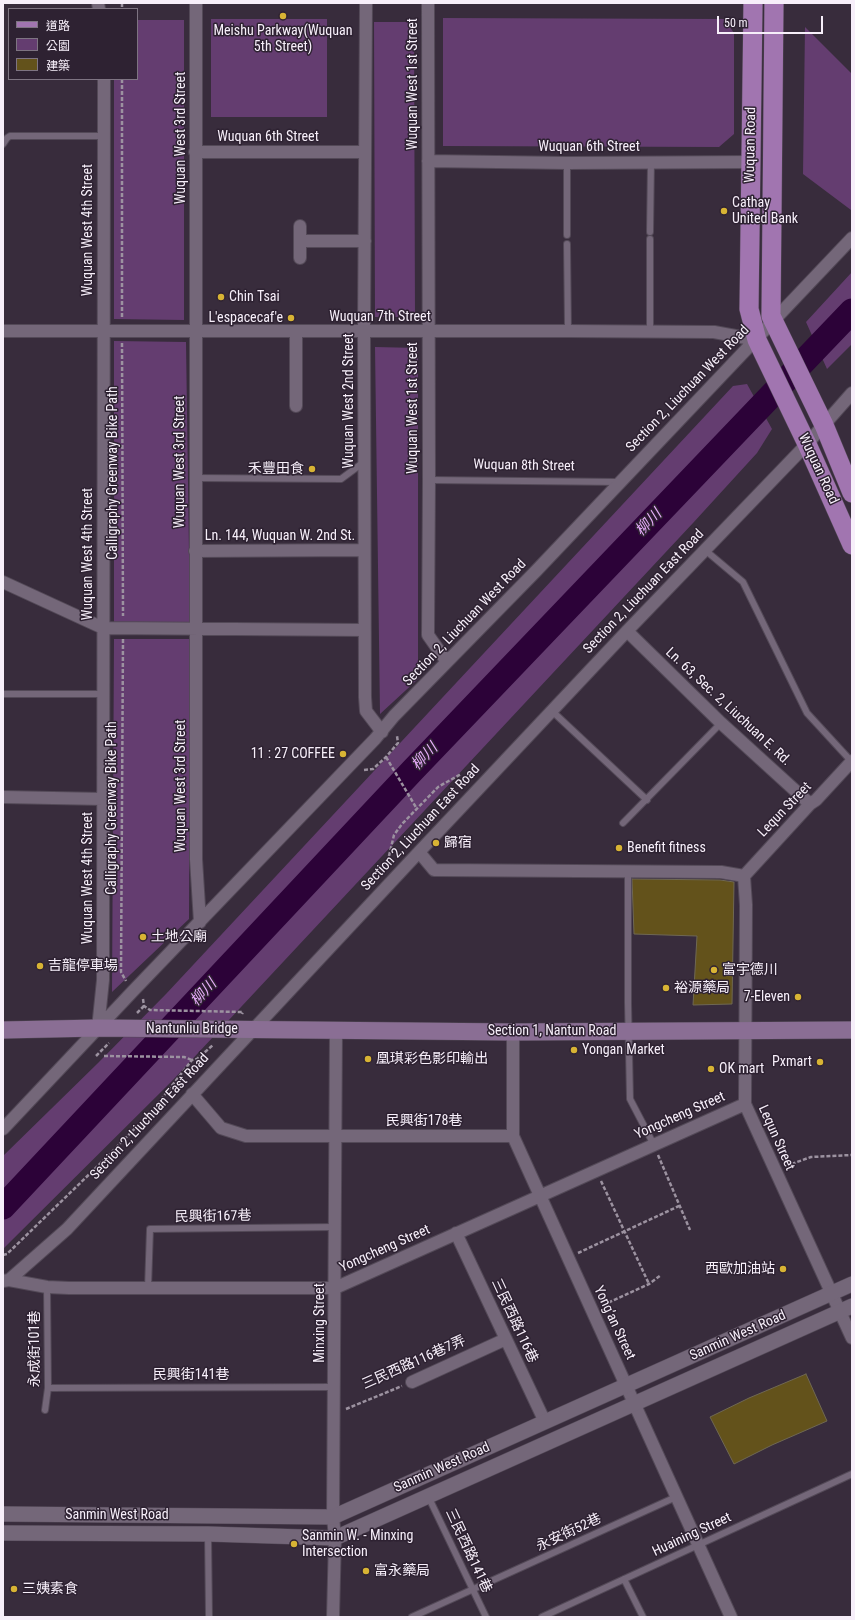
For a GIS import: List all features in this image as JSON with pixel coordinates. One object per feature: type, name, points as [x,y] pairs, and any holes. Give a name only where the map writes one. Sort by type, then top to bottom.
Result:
[{"type":"main road","name":"Wuquan Road","points":[[753,3],[750,162],[750,315],[761,348],[807,444],[852,545]]},
{"type":"main road","name":"Wuquan Road","points":[[774,3],[771,305],[773,322],[824,425],[852,493]]},
{"type":"main road","name":"Nantunliu Bridge","points":[[98,1028],[253,1029]]},
{"type":"main road","points":[[3,1030],[98,1028]]},
{"type":"main road","name":"Section 1, Nantun Road","points":[[253,1029],[513,1032],[852,1030]]},
{"type":"street","name":"Wuquan West 3rd Street","points":[[196,3],[196,859],[200,922]]},
{"type":"street","name":"Wuquan West 2nd Street","points":[[366,3],[364,630],[366,711],[382,732]]},
{"type":"street","name":"Wuquan West 1st Street","points":[[428,3],[428,635],[447,662]]},
{"type":"street","name":"Wuquan West 4th Street","points":[[98,1028],[103,980],[104,80]]},
{"type":"street","name":"Wuquan 6th Street","points":[[195,152],[365,152]]},
{"type":"street","name":"Wuquan 6th Street","points":[[428,161],[567,163],[651,161],[750,162]]},
{"type":"street","points":[[300,226],[300,258]]},
{"type":"street","name":"Section 2, Liuchuan West Road","points":[[3,1130],[98,1028],[382,732],[394,716],[536,571],[619,482],[761,348],[773,322],[852,238]]},
{"type":"street","points":[[300,241],[365,241]]},
{"type":"street","name":"Wuquan 7th Street","points":[[3,331],[714,332],[761,348]]},
{"type":"street","points":[[296,331],[296,406]]},
{"type":"street","name":"Section 2, Liuchuan East Road","points":[[6,1280],[68,1228],[627,631],[807,444],[852,393]]},
{"type":"street","name":"Ln. 144, Wuquan W. 2nd St.","points":[[195,551],[364,550]]},
{"type":"street","points":[[3,582],[104,628],[364,630]]},
{"type":"street","name":"Ln. 63, Sec. 2, Liuchuan E. Rd.","points":[[627,631],[721,722],[810,804]]},
{"type":"street","name":"Lequn Street","points":[[852,762],[816,800],[810,804],[744,876],[746,905],[745,1104],[831,1294],[846,1309],[852,1338]]},
{"type":"street","points":[[3,797],[103,799]]},
{"type":"street","points":[[419,852],[434,870],[721,872],[744,876]]},
{"type":"street","name":"Minxing Street","points":[[333,1617],[335,1538],[334,1387],[336,1030]]},
{"type":"street","name":"Yong’an Street","points":[[513,1032],[513,1136],[731,1617]]},
{"type":"street","name":"民興街178巷","points":[[192,1094],[222,1128],[246,1136],[513,1136]]},
{"type":"street","name":"Yongcheng Street","points":[[6,1280],[48,1287],[335,1288],[595,1170],[745,1104]]},
{"type":"street","name":"三民西路116巷","points":[[456,1233],[545,1422]]},
{"type":"street","name":"Sanmin West Road","points":[[3,1514],[334,1517],[852,1284]]},
{"type":"street","name":"Sanmin West Road","points":[[3,1533],[208,1534],[335,1538],[846,1309]]},
{"type":"street","name":"三民西路116巷7弄","points":[[412,1382],[506,1339]]},
{"type":"lane","points":[[3,144],[6,138],[10,136],[104,136]]},
{"type":"lane","points":[[650,232],[651,161]]},
{"type":"lane","points":[[567,163],[567,235]]},
{"type":"lane","points":[[650,239],[650,332]]},
{"type":"lane","points":[[567,244],[568,331]]},
{"type":"lane","points":[[195,478],[341,479],[364,462]]},
{"type":"lane","name":"Wuquan 8th Street","points":[[429,480],[619,482]]},
{"type":"lane","points":[[705,550],[743,582],[807,713],[852,762]]},
{"type":"lane","points":[[3,694],[103,694]]},
{"type":"lane","points":[[552,712],[647,800]]},
{"type":"lane","points":[[623,823],[647,800],[721,722]]},
{"type":"lane","points":[[628,871],[630,1099],[654,1145]]},
{"type":"lane","name":"民興街167巷","points":[[148,1288],[150,1230],[335,1227]]},
{"type":"lane","name":"永成街101巷","points":[[45,1410],[48,1388],[48,1287]]},
{"type":"lane","name":"民興街141巷","points":[[48,1388],[334,1387]]},
{"type":"lane","name":"Huaining Street","points":[[542,1617],[852,1474]]},
{"type":"lane","name":"三民西路141巷","points":[[428,1496],[486,1617]]},
{"type":"lane","name":"永安街52巷","points":[[412,1617],[676,1497]]},
{"type":"lane","points":[[208,1534],[208,1617]]},
{"type":"lane","points":[[624,1579],[643,1617]]},
{"type":"path","points":[[122,80],[122,311]]},
{"type":"path","name":"Calligraphy Greenway Bike Path","points":[[122,344],[123,601]]},
{"type":"path","name":"Calligraphy Greenway Bike Path","points":[[121,972],[122,644]]},
{"type":"path","points":[[364,770],[373,770],[386,757],[398,743],[398,736]]},
{"type":"path","points":[[386,757],[417,809]]},
{"type":"path","points":[[389,856],[394,835],[402,824],[438,787],[461,774]]},
{"type":"path","points":[[144,999],[144,1006],[150,1010],[244,1012]]},
{"type":"path","points":[[3,1255],[7,1254],[152,1111],[192,1060],[184,1057],[104,1056]]},
{"type":"path","points":[[654,1145],[690,1230]]},
{"type":"path","points":[[775,1170],[811,1157],[852,1155]]},
{"type":"path","points":[[595,1170],[649,1284]]},
{"type":"path","points":[[568,1258],[679,1206]]},
{"type":"path","points":[[591,1310],[649,1284],[661,1276]]},
{"type":"path","name":"三民西路116巷7弄","points":[[334,1414],[412,1382]]},
{"type":"green space","points":[[443,18],[724,19],[734,33],[734,134],[719,147],[443,146]]},
{"type":"green space","points":[[211,19],[327,19],[327,117],[211,117]]},
{"type":"green space","points":[[138,20],[184,20],[184,320],[114,319],[114,80],[138,80]]},
{"type":"green space","points":[[374,22],[414,22],[415,317],[375,317]]},
{"type":"green space","points":[[805,27],[852,74],[851,210],[803,174]]},
{"type":"green space","points":[[852,272],[852,344],[827,369],[806,322]]},
{"type":"green space","points":[[114,341],[186,342],[190,623],[114,623]]},
{"type":"green space","points":[[375,347],[418,348],[418,679],[380,714]]},
{"type":"green space","points":[[747,384],[772,429],[757,453],[171,1082],[3,1249],[3,1156],[166,994],[733,386]]},
{"type":"green space","points":[[114,639],[190,639],[189,919],[112,992]]},
{"type":"building","name":"富宇德川","points":[[632,879],[720,880],[734,882],[732,1004],[693,1005],[697,936],[634,934]]},
{"type":"building","points":[[806,1374],[827,1421],[772,1445],[734,1464],[710,1417],[749,1398]]},
{"type":"waterway","name":"柳川","points":[[3,1207],[412,771],[852,311]]},
{"type":"place","name":"Meishu Parkway(Wuquan 5th Street)","points":[[283,16]]},
{"type":"place","name":"Cathay United Bank","points":[[724,211]]},
{"type":"place","name":"Chin Tsai","points":[[221,297]]},
{"type":"place","name":"L'espacecaf'e","points":[[291,318]]},
{"type":"place","name":"禾豐田食","points":[[312,469]]},
{"type":"place","name":"11 : 27 COFFEE","points":[[343,754]]},
{"type":"place","name":"歸宿","points":[[436,843]]},
{"type":"place","name":"Benefit fitness","points":[[619,848]]},
{"type":"place","name":"土地公廟","points":[[143,937]]},
{"type":"place","name":"吉龍停車場","points":[[40,966]]},
{"type":"place","name":"富宇德川","points":[[714,970]]},
{"type":"place","name":"裕源藥局","points":[[666,988]]},
{"type":"place","name":"7-Eleven","points":[[798,997]]},
{"type":"place","name":"Yongan Market","points":[[574,1050]]},
{"type":"place","name":"凰琪彩色影印輸出","points":[[368,1059]]},
{"type":"place","name":"Pxmart","points":[[820,1062]]},
{"type":"place","name":"OK mart","points":[[711,1069]]},
{"type":"place","name":"西歐加油站","points":[[783,1269]]},
{"type":"place","name":"Sanmin W. - Minxing Intersection","points":[[294,1544]]},
{"type":"place","name":"富永藥局","points":[[366,1571]]},
{"type":"place","name":"三姨素食","points":[[14,1589]]}]
